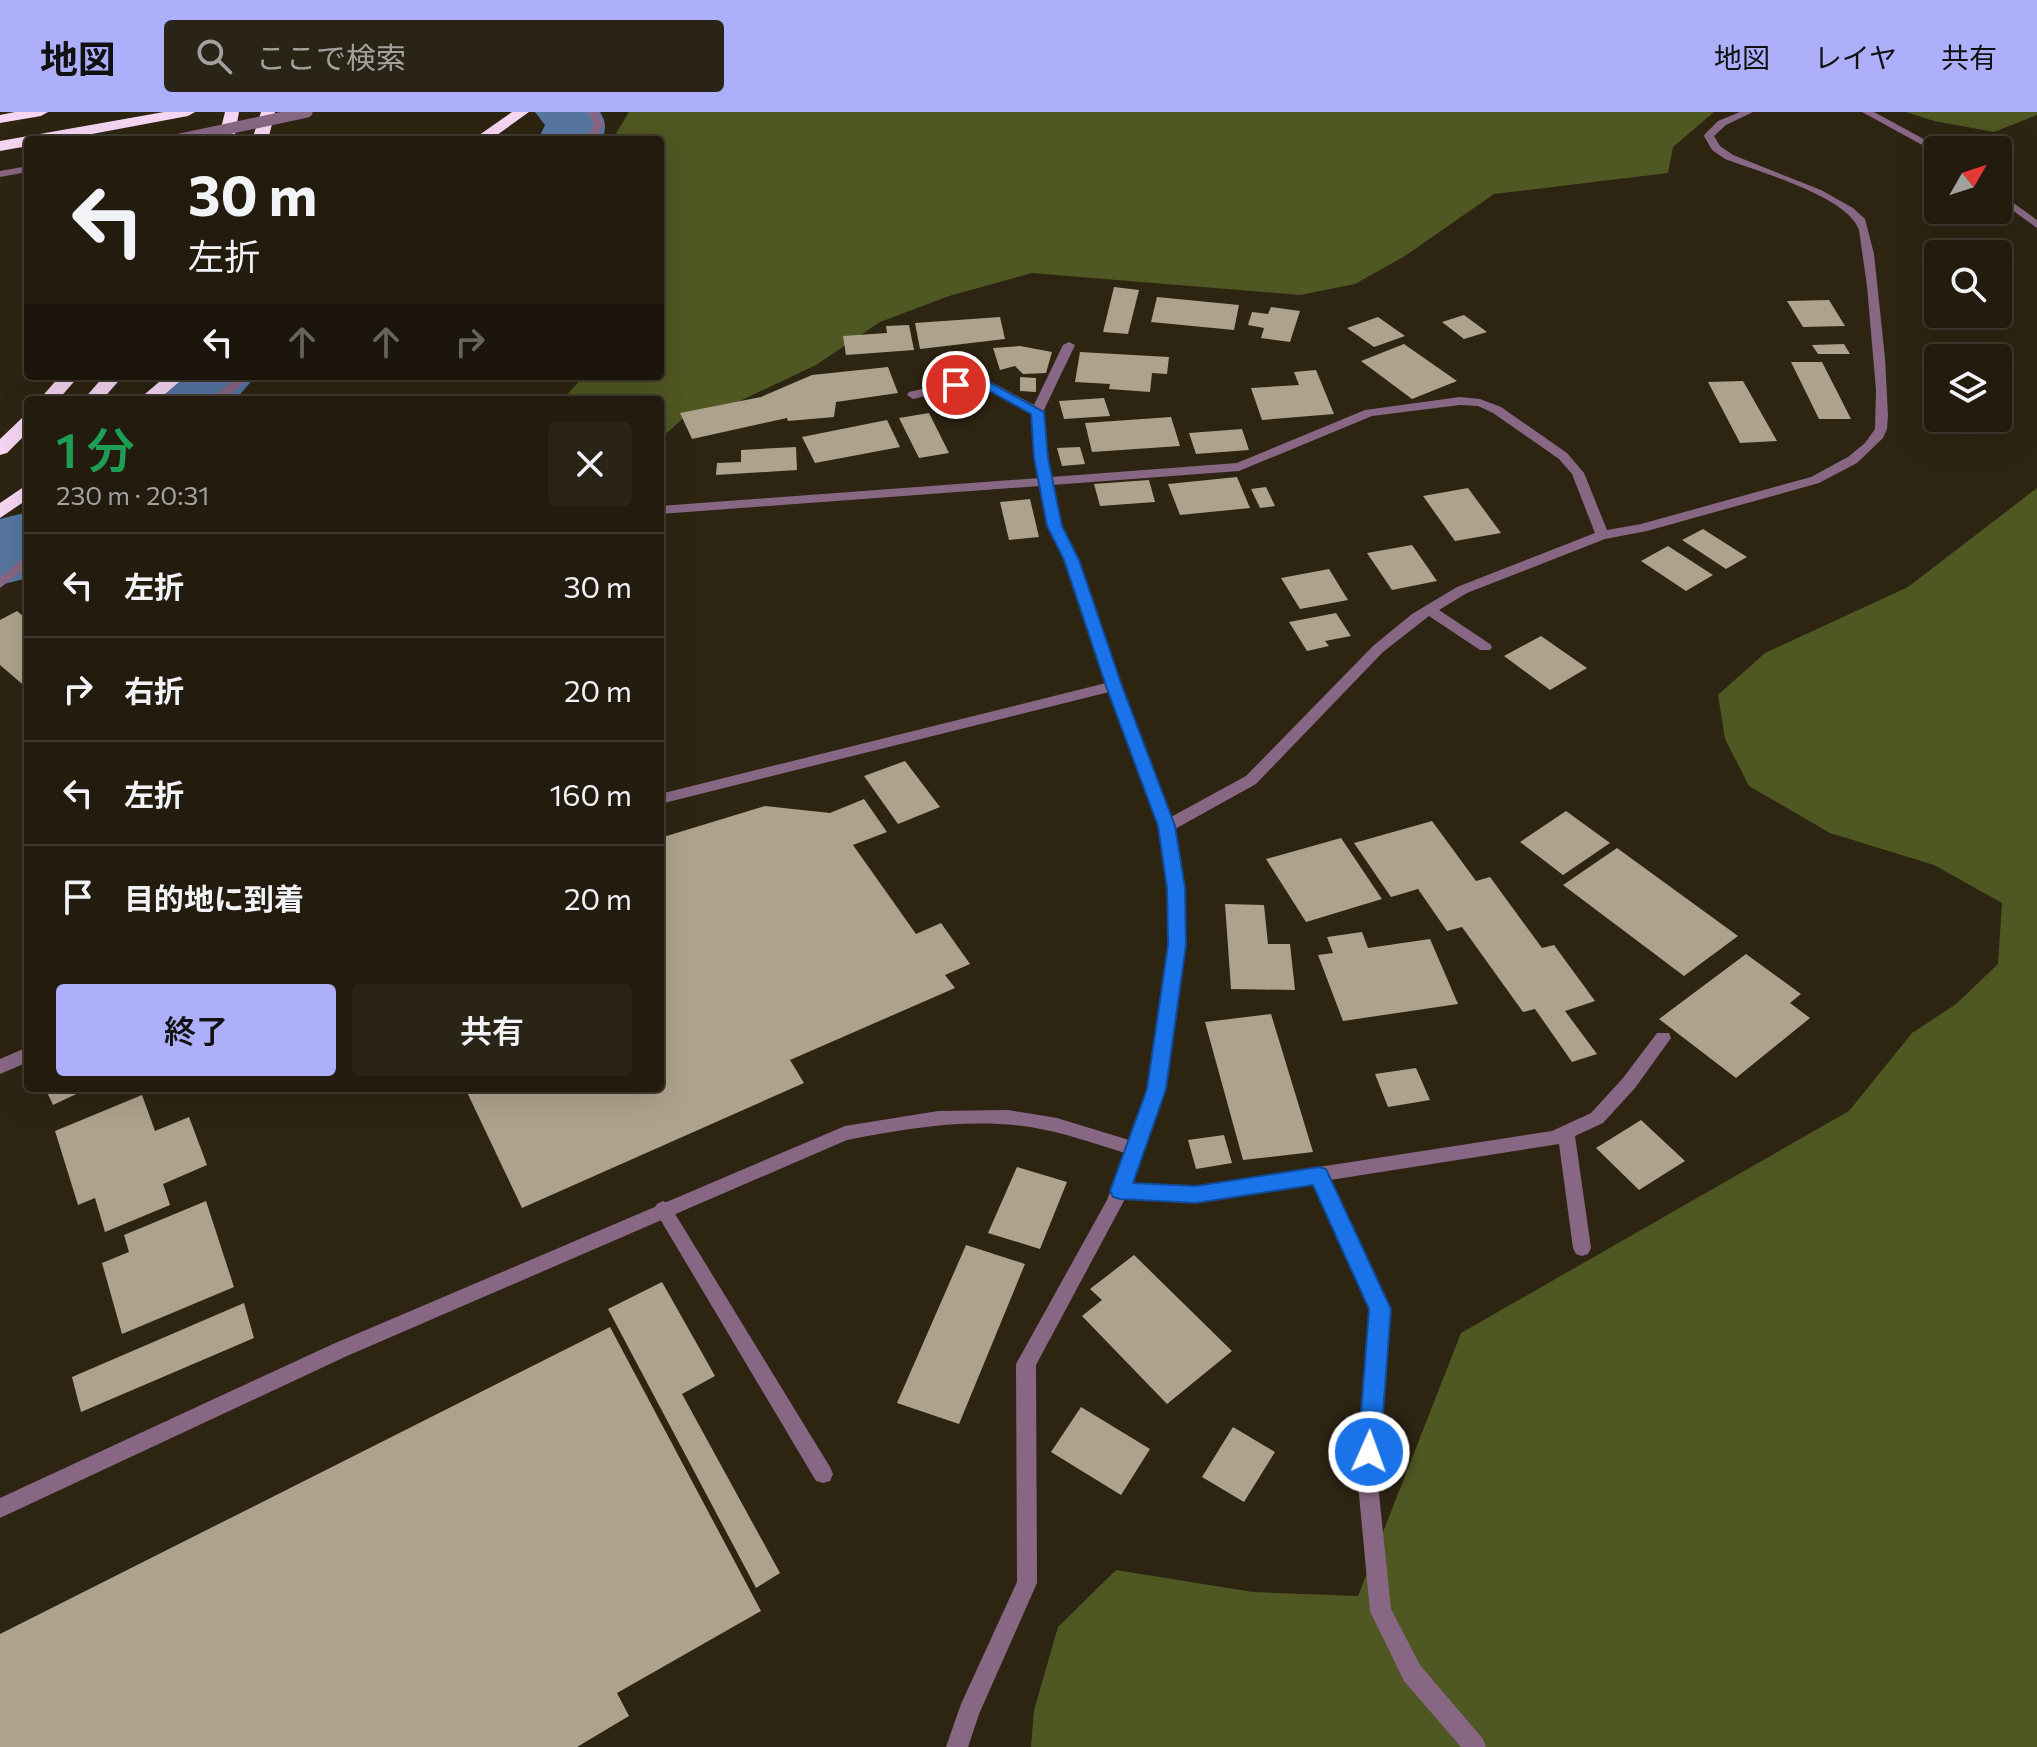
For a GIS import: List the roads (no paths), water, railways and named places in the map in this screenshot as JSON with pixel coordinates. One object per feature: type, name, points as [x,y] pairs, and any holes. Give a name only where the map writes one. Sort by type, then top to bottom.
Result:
[{"type":"highway","points":[[0,119],[41,112]]},
{"type":"highway","points":[[57,136],[188,112]]},
{"type":"highway","points":[[227,136],[232,112]]},
{"type":"highway","points":[[261,136],[268,112]]},
{"type":"highway","points":[[486,136],[522,112]]},
{"type":"highway","points":[[0,146],[24,142]]},
{"type":"highway","points":[[52,396],[66,380]]},
{"type":"highway","points":[[96,396],[110,380]]},
{"type":"highway","points":[[152,396],[172,380]]},
{"type":"highway","points":[[0,449],[24,426]]},
{"type":"highway","points":[[0,512],[24,493]]},
{"type":"street","points":[[195,136],[307,112]]},
{"type":"street","points":[[592,136],[599,125],[593,112]]},
{"type":"street","points":[[1167,826],[1251,780],[1378,649],[1429,610],[1462,590],[1602,535],[1642,528],[1815,480],[1840,468],[1865,449],[1880,431],[1884,408],[1882,364],[1865,226],[1844,206],[1729,157],[1716,148],[1709,136],[1722,123],[1748,112]]},
{"type":"street","points":[[1867,112],[1924,142]]},
{"type":"street","points":[[0,174],[24,170]]},
{"type":"street","points":[[2012,206],[2037,225]]},
{"type":"street","points":[[957,1747],[969,1712],[1027,1583],[1026,1364],[1120,1191],[1133,1148],[1157,1089],[1177,945],[1176,888],[1167,826],[1114,686],[1072,560],[1054,526],[1046,482],[1037,412],[1069,345]]},
{"type":"street","points":[[943,360],[1037,412]]},
{"type":"street","points":[[220,396],[241,380]]},
{"type":"street","points":[[913,395],[978,380]]},
{"type":"street","points":[[664,510],[1239,467],[1369,413],[1460,401],[1480,403],[1497,410],[1563,456],[1578,473],[1602,535]]},
{"type":"street","points":[[0,584],[24,563]]},
{"type":"street","points":[[1429,610],[1485,647]]},
{"type":"street","points":[[664,798],[1114,686]]},
{"type":"street","points":[[1120,1191],[1196,1194],[1554,1138],[1597,1118],[1629,1083],[1663,1038]]},
{"type":"street","points":[[0,1067],[24,1056]]},
{"type":"street","points":[[0,1508],[340,1350],[845,1133],[911,1120],[993,1116],[1033,1120],[1133,1148]]},
{"type":"street","points":[[1566,1133],[1582,1248]]},
{"type":"street","points":[[1319,1175],[1380,1309],[1368,1484],[1381,1611],[1412,1673],[1475,1747]]},
{"type":"street","points":[[663,1209],[823,1474]]},
{"type":"waterway","points":[[565,112],[575,119],[574,136]]},
{"type":"waterway","points":[[196,396],[215,380]]},
{"type":"waterway","points":[[0,560],[24,539]]}]
